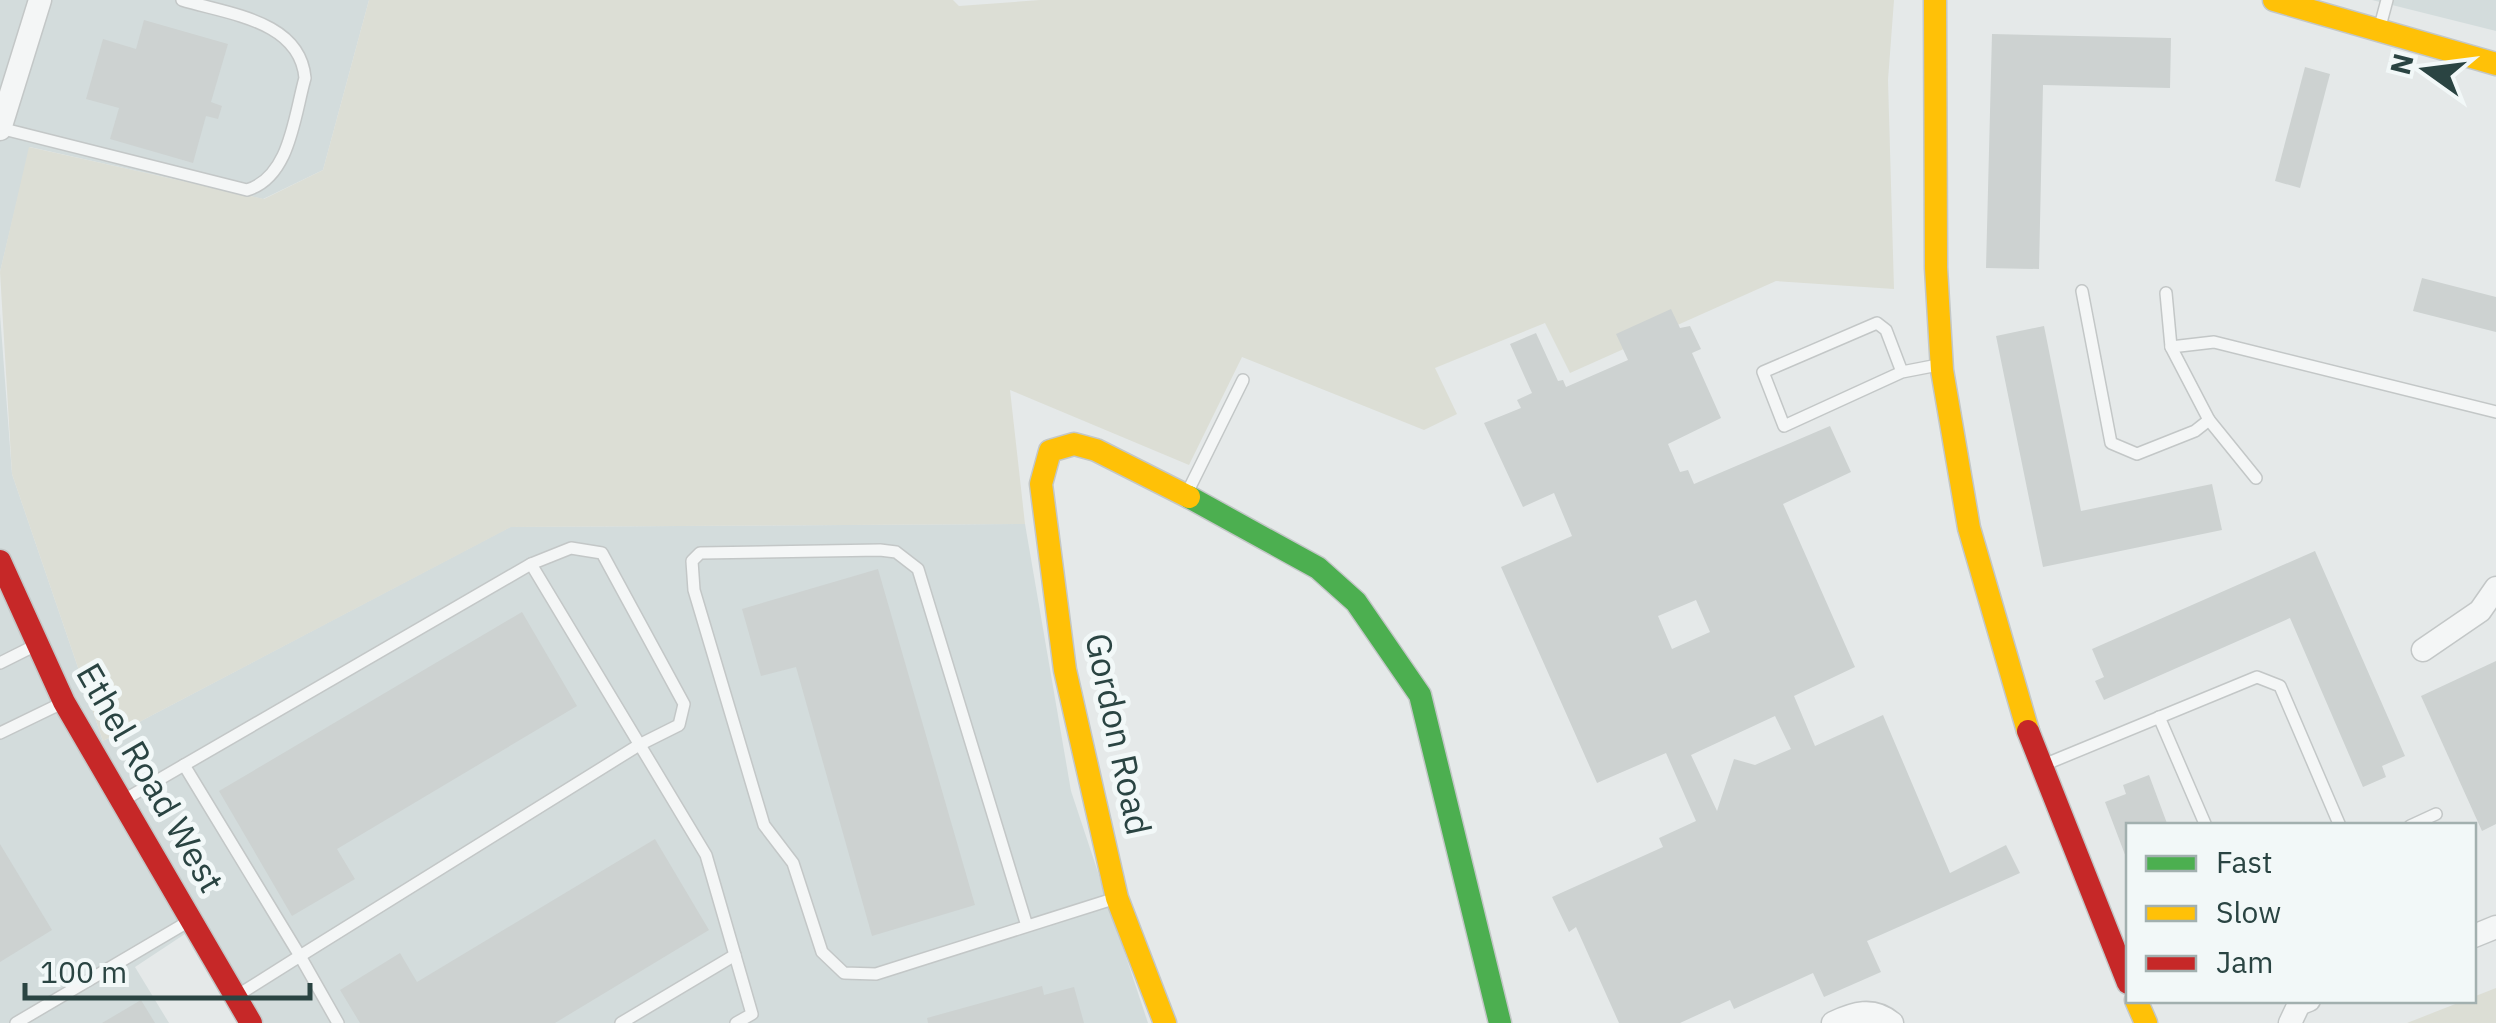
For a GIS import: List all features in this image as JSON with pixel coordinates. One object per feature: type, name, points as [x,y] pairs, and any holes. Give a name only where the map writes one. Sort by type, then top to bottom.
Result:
[{"type":"street","points":[[0,128],[40,0]]},
{"type":"street","points":[[1935,0],[1936,286],[1942,364],[1971,538],[2010,676],[2072,857],[2126,978]]},
{"type":"street","points":[[2274,0],[2496,64]]},
{"type":"street","name":"Gordon Road","points":[[1165,1023],[1117,898],[1065,670],[1040,484],[1050,451],[1074,444],[1096,450],[1186,495]]},
{"type":"street","points":[[1186,495],[1262,533],[1318,568],[1356,602],[1420,696],[1493,1020]]},
{"type":"street","name":"Ethel Road West","points":[[0,561],[64,702],[250,1023]]},
{"type":"street","points":[[2423,650],[2480,612],[2496,588]]},
{"type":"street","points":[[1833,1023],[1856,1012],[1882,1015],[1892,1023]]},
{"type":"lane","points":[[0,128],[248,190],[264,185],[280,165],[305,78],[304,63],[296,46],[277,30],[182,0]]},
{"type":"lane","points":[[2379,30],[2388,0]]},
{"type":"lane","points":[[2082,291],[2112,443],[2137,454],[2195,432],[2209,420]]},
{"type":"lane","points":[[2166,293],[2171,347],[2209,420],[2256,478]]},
{"type":"lane","points":[[1902,372],[1886,330],[1877,323],[1763,372],[1784,426],[1902,372],[1942,364]]},
{"type":"lane","points":[[2171,347],[2214,342],[2496,412]]},
{"type":"lane","points":[[1186,495],[1243,380]]},
{"type":"lane","points":[[122,801],[531,564],[571,548],[602,553],[684,704],[679,726],[639,744],[236,997]]},
{"type":"lane","points":[[1027,926],[918,568],[896,552],[880,550],[700,553],[692,560],[694,590],[764,825],[793,863],[812,928],[833,967],[861,976],[876,974],[1117,898]]},
{"type":"lane","points":[[531,564],[706,855],[752,1014],[736,1023]]},
{"type":"lane","points":[[0,663],[36,645]]},
{"type":"lane","points":[[2040,766],[2257,676],[2280,686],[2339,823]]},
{"type":"lane","points":[[0,733],[64,702]]},
{"type":"lane","points":[[2159,717],[2205,823]]},
{"type":"lane","points":[[184,765],[338,1023]]},
{"type":"lane","points":[[2416,823],[2436,814]]},
{"type":"lane","points":[[16,1023],[191,920]]},
{"type":"lane","points":[[621,1023],[735,955]]},
{"type":"shaded area","points":[[0,0],[369,0],[323,170],[263,199],[30,147],[0,272]]},
{"type":"shaded area","points":[[369,0],[953,0],[959,6],[1040,0],[1894,0],[1888,80],[1894,289],[1776,281],[1570,373],[1545,323],[1435,368],[1457,414],[1424,430],[1242,357],[1189,465],[1010,390],[1025,524],[511,527],[103,741],[12,474],[0,272],[29,147],[264,199],[323,170]]},
{"type":"shaded area","points":[[2372,0],[2496,0],[2496,31]]},
{"type":"shaded area","points":[[0,314],[12,474],[103,741],[510,527],[1025,524],[1071,791],[1148,1023],[251,1023],[194,928],[135,967],[169,1023],[0,1023]]},
{"type":"shaded area","points":[[2496,988],[2496,1023],[2407,1023],[2458,1003],[2476,1003],[2476,996]]},
{"type":"building","points":[[144,20],[228,44],[211,102],[222,106],[218,119],[206,116],[193,163],[110,139],[119,108],[86,99],[103,39],[136,49]]},
{"type":"building","points":[[1992,34],[2171,38],[2170,88],[2043,85],[2039,269],[1986,268]]},
{"type":"building","points":[[2305,67],[2330,74],[2300,188],[2275,181]]},
{"type":"building","points":[[2422,278],[2496,297],[2496,332],[2413,311]]},
{"type":"building","points":[[1671,309],[1680,328],[1690,326],[1701,349],[1692,353],[1721,418],[1668,444],[1680,472],[1688,470],[1694,484],[1830,426],[1851,472],[1783,504],[1855,667],[1794,696],[1815,746],[1883,715],[1950,873],[2006,845],[2020,873],[1867,941],[1881,972],[1824,997],[1813,973],[1734,1009],[1730,1000],[1680,1023],[1619,1023],[1576,927],[1569,932],[1552,897],[1663,847],[1659,838],[1696,821],[1666,753],[1597,783],[1501,567],[1572,536],[1554,493],[1523,507],[1484,423],[1521,408],[1517,400],[1532,393],[1510,344],[1536,333],[1558,381],[1563,380],[1566,387],[1628,360],[1616,334]],"holes":[[[1696,600],[1710,632],[1672,649],[1658,616]],[[1775,716],[1791,749],[1755,765],[1734,759],[1717,811],[1691,755]]]},
{"type":"building","points":[[2044,326],[2081,511],[2212,484],[2222,530],[2043,567],[1996,336]]},
{"type":"building","points":[[2315,551],[2405,756],[2382,766],[2386,777],[2363,787],[2290,618],[2104,700],[2095,681],[2104,677],[2092,649]]},
{"type":"building","points":[[878,569],[975,905],[872,936],[796,667],[761,676],[742,609]]},
{"type":"building","points":[[522,612],[577,706],[337,849],[355,879],[292,916],[219,791]]},
{"type":"building","points":[[2496,661],[2496,824],[2482,831],[2421,696]]},
{"type":"building","points":[[2149,775],[2167,823],[2126,823],[2126,857],[2105,802],[2126,794],[2123,785]]},
{"type":"building","points":[[655,839],[709,930],[555,1023],[360,1023],[340,990],[400,953],[417,982]]},
{"type":"building","points":[[0,844],[52,930],[0,962]]},
{"type":"building","points":[[1042,986],[1044,995],[1074,987],[1084,1023],[928,1023],[927,1018]]},
{"type":"building","points":[[141,1000],[155,1023],[102,1023]]},
{"type":"traffic: fast","points":[[1189,497],[1318,568],[1356,602],[1420,695],[1500,1023]]},
{"type":"traffic: slow","points":[[1935,0],[1936,268],[1942,370],[1969,528],[2028,731]]},
{"type":"traffic: slow","points":[[2274,0],[2496,64]]},
{"type":"traffic: slow","points":[[1165,1023],[1117,898],[1065,670],[1041,484],[1050,451],[1074,444],[1096,450],[1189,497]]},
{"type":"traffic: slow","points":[[2137,1003],[2146,1023]]},
{"type":"traffic: jam","points":[[0,561],[64,702],[251,1023]]},
{"type":"traffic: jam","points":[[2028,731],[2126,978]]}]
